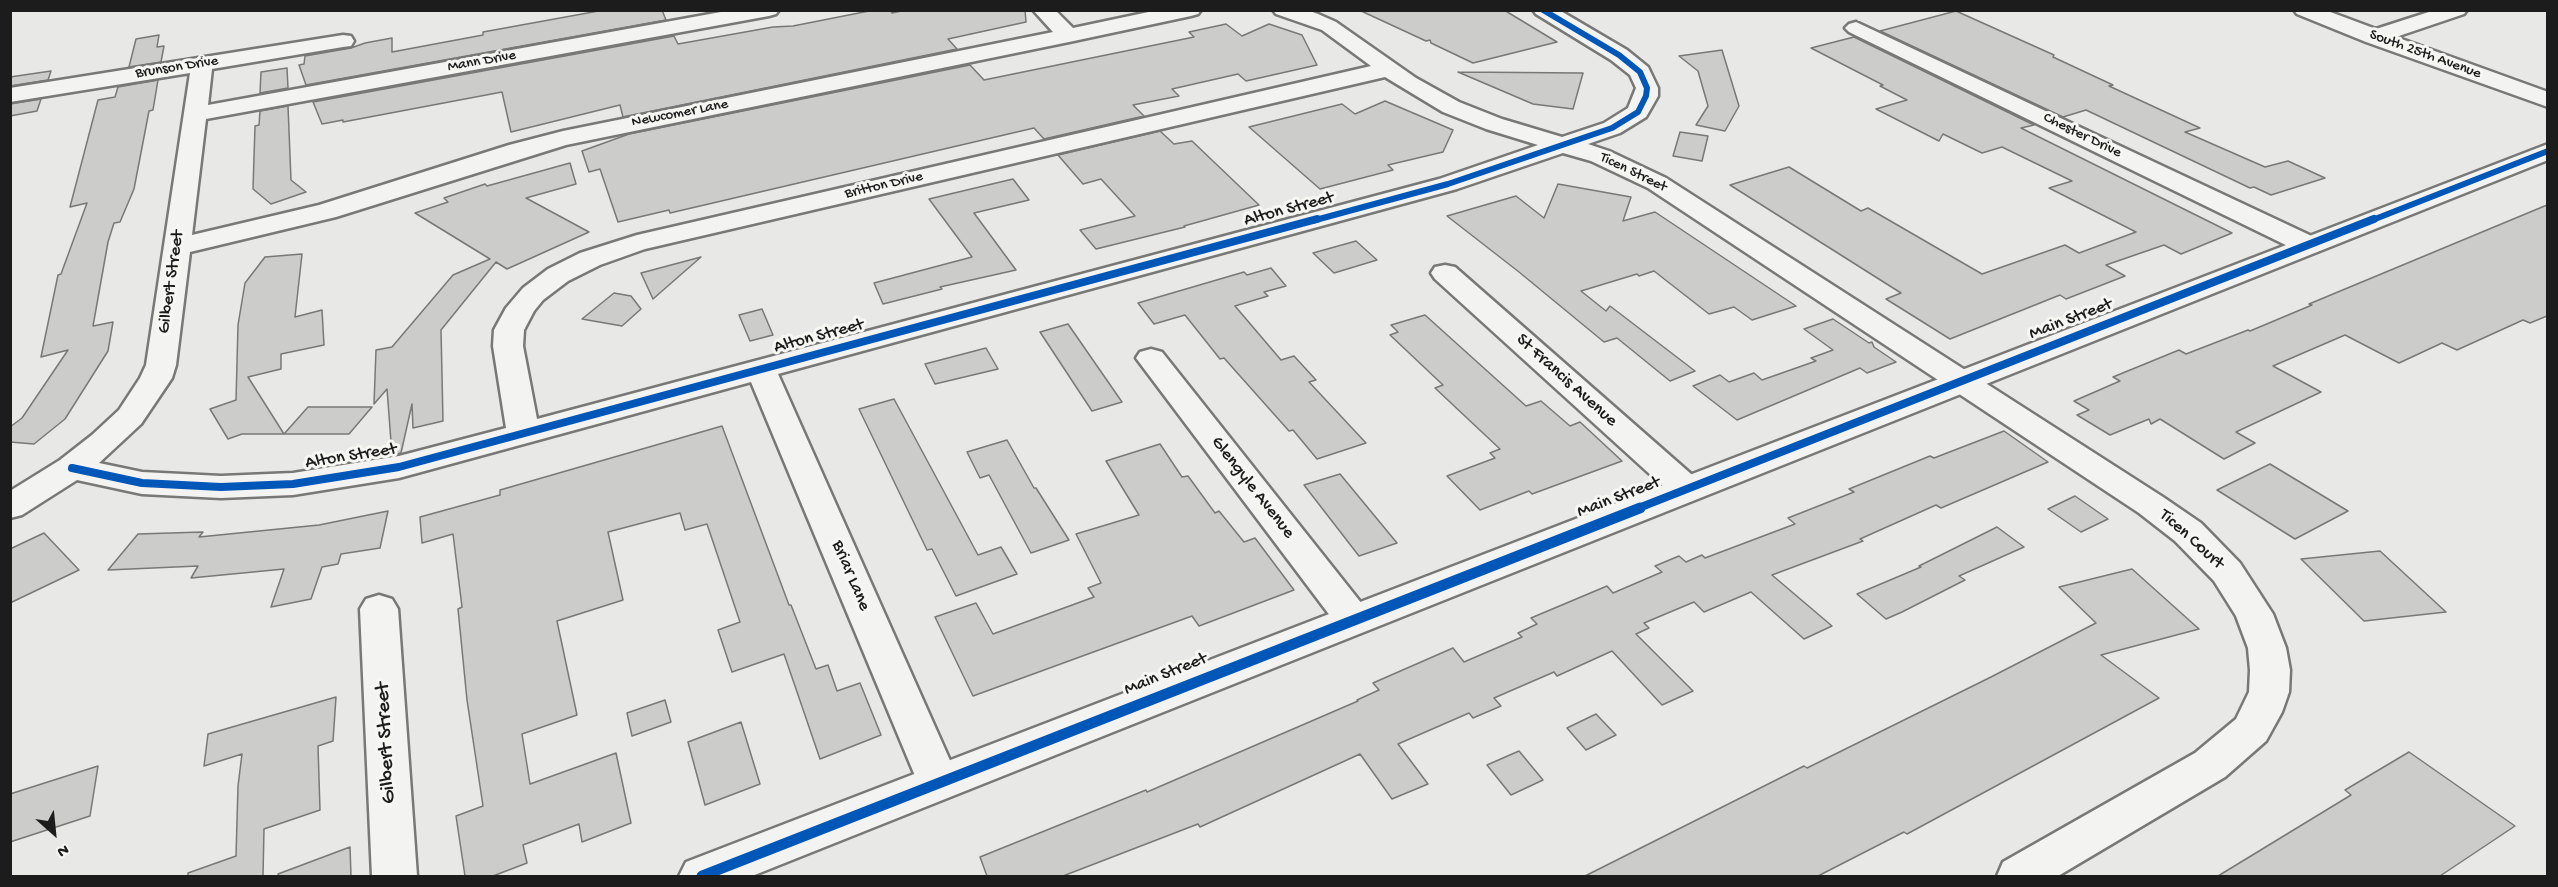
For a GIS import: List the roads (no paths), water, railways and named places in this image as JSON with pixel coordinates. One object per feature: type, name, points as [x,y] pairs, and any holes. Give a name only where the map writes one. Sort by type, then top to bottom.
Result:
[{"type":"street","name":"Mann Drive","points":[[195,114],[768,10]]},
{"type":"street","points":[[1043,10],[1069,36]]},
{"type":"street","name":"Newcomer Lane","points":[[177,247],[327,211],[518,150],[563,138],[1191,10]]},
{"type":"street","name":"Ticen Street","points":[[1283,10],[1329,26],[1418,90],[1458,110],[1494,124],[1565,144],[1617,163],[1657,183],[1962,381]]},
{"type":"street","name":"Alton Street","points":[[72,468],[130,481],[167,486],[221,488],[293,484],[399,467],[1448,184],[1612,128],[1634,115],[1643,104],[1647,88],[1640,72],[1624,58],[1543,10]]},
{"type":"street","name":"South 25th Avenue","points":[[2304,10],[2547,100]]},
{"type":"street","points":[[2374,37],[2457,10]]},
{"type":"street","name":"Chester Drive","points":[[1856,28],[2308,245]]},
{"type":"street","name":"Brunson Drive","points":[[10,95],[343,41]]},
{"type":"street","name":"Gilbert Street","points":[[72,468],[122,426],[143,401],[161,365],[202,63]]},
{"type":"street","name":"Britton Drive","points":[[523,433],[508,346],[509,330],[516,315],[533,294],[558,275],[590,259],[637,243],[1389,69]]},
{"type":"street","name":"Main Street","points":[[702,876],[2547,151]]},
{"type":"street","name":"St Francis Avenue","points":[[1444,273],[1687,489]]},
{"type":"street","name":"Glengyle Avenue","points":[[1151,357],[1353,619]]},
{"type":"street","name":"Briar Lane","points":[[761,370],[939,783]]},
{"type":"street","name":"Ticen Court","points":[[1962,381],[2151,505],[2188,532],[2236,583],[2254,614],[2264,638],[2270,670],[2269,692],[2262,712],[2251,730],[2226,754],[2019,876]]},
{"type":"street","points":[[10,507],[72,468]]},
{"type":"street","name":"Gilbert Street","points":[[379,609],[395,876]]}]
